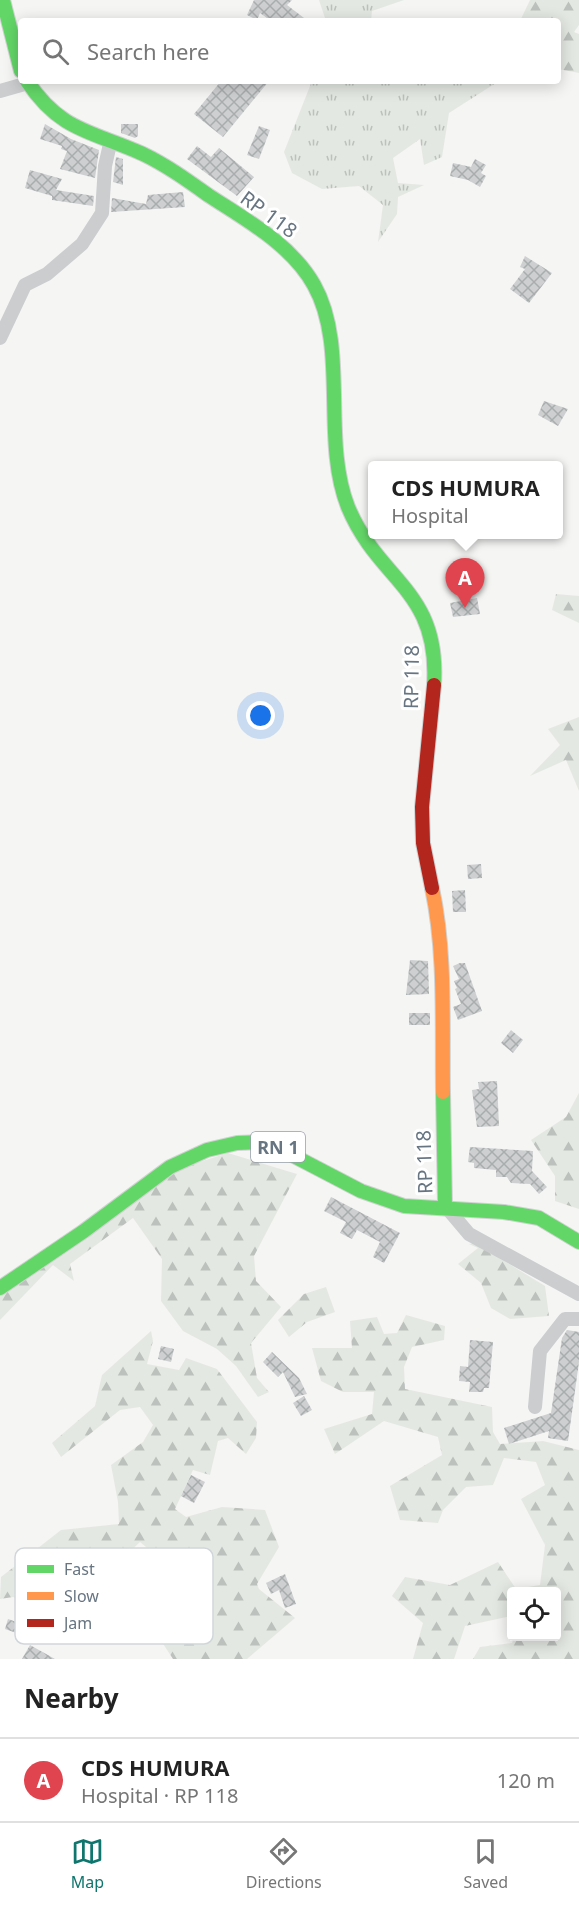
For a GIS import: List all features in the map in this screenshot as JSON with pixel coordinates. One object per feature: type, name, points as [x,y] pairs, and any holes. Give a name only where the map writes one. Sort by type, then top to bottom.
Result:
[{"type":"main road","name":"RP 118","points":[[3,0],[18,53]]},
{"type":"main road","name":"RP 118","points":[[29,84],[40,103],[56,118],[110,144],[141,153],[246,220],[283,247],[303,267],[319,290],[331,370],[339,476],[346,501],[355,523],[376,555],[409,588],[423,609],[431,634],[435,663],[423,775],[422,834],[438,926],[446,1206]]},
{"type":"main road","name":"RN 1","points":[[0,1288],[84,1231],[170,1167],[207,1150],[237,1143],[267,1142],[361,1191],[404,1206],[446,1206],[539,1218],[579,1242]]},
{"type":"street","points":[[0,91],[18,82]]},
{"type":"street","points":[[0,338],[25,285],[47,274],[82,244],[102,213],[105,166],[110,144]]},
{"type":"street","points":[[446,1206],[469,1234],[579,1294]]},
{"type":"street","points":[[535,1407],[540,1351],[565,1319],[579,1319]]},
{"type":"green space","points":[[319,0],[404,0],[372,11],[371,18],[325,18]]},
{"type":"green space","points":[[530,0],[579,0],[579,25],[574,32],[579,34],[579,73],[561,70],[561,18],[521,18]]},
{"type":"green space","points":[[311,84],[494,84],[449,113],[442,157],[424,165],[420,139],[393,158],[398,183],[424,185],[398,197],[397,214],[378,242],[383,205],[359,186],[322,189],[292,173],[284,152]]},
{"type":"green space","points":[[556,594],[579,596],[579,623],[552,610]]},
{"type":"green space","points":[[579,717],[579,791],[566,760],[530,776],[560,745],[548,729]]},
{"type":"green space","points":[[579,1093],[579,1209],[555,1201],[555,1176],[531,1140],[566,1117]]},
{"type":"green space","points":[[228,1153],[297,1174],[254,1256],[256,1281],[281,1307],[251,1343],[257,1378],[269,1392],[258,1397],[236,1366],[217,1349],[183,1331],[161,1301],[162,1259],[133,1218],[70,1264],[74,1281],[53,1265],[0,1320],[0,1294],[177,1169]]},
{"type":"green space","points":[[475,1243],[545,1286],[549,1316],[510,1319],[491,1308],[481,1283],[458,1264],[478,1248],[469,1244]]},
{"type":"green space","points":[[326,1287],[335,1312],[307,1322],[289,1337],[278,1320],[304,1294]]},
{"type":"green space","points":[[406,1315],[445,1326],[444,1340],[412,1347],[404,1367],[405,1389],[492,1407],[493,1432],[500,1444],[543,1441],[579,1450],[579,1659],[473,1659],[480,1647],[512,1643],[513,1641],[561,1641],[561,1587],[528,1587],[540,1585],[545,1545],[521,1499],[545,1485],[536,1462],[504,1458],[493,1485],[466,1487],[443,1510],[438,1523],[400,1520],[390,1486],[442,1455],[438,1437],[384,1421],[335,1454],[324,1429],[372,1414],[374,1392],[343,1392],[321,1381],[312,1348],[352,1348],[350,1321],[377,1317],[384,1334],[397,1333]]},
{"type":"green space","points":[[151,1331],[153,1341],[147,1364],[179,1370],[186,1358],[217,1369],[257,1422],[256,1438],[246,1454],[228,1438],[218,1441],[210,1475],[193,1470],[175,1509],[186,1517],[222,1507],[265,1510],[279,1547],[257,1584],[259,1589],[295,1618],[247,1659],[173,1659],[163,1644],[213,1644],[213,1548],[147,1548],[140,1542],[134,1548],[38,1548],[61,1530],[119,1524],[118,1502],[111,1465],[143,1442],[153,1425],[140,1407],[120,1410],[61,1457],[52,1443],[95,1406],[102,1375]]},
{"type":"green space","points":[[498,1562],[515,1587],[507,1587],[507,1617],[465,1626],[454,1659],[413,1659],[423,1623],[392,1596],[405,1577],[450,1585]]},
{"type":"green space","points":[[15,1566],[15,1598],[0,1599],[1,1577]]},
{"type":"building","points":[[254,0],[292,0],[287,5],[304,18],[267,18],[260,13],[258,18],[253,18],[247,15]]},
{"type":"building","points":[[219,84],[267,84],[223,137],[194,114]]},
{"type":"building","points":[[45,124],[71,139],[99,150],[95,178],[60,169],[67,151],[61,149],[62,146],[40,139]]},
{"type":"building","points":[[121,124],[138,124],[138,136],[135,138],[121,133]]},
{"type":"building","points":[[259,126],[270,130],[259,159],[247,155]]},
{"type":"building","points":[[197,146],[211,157],[219,148],[254,177],[237,196],[187,159]]},
{"type":"building","points":[[116,157],[123,159],[123,185],[113,182]]},
{"type":"building","points":[[475,159],[486,165],[481,173],[486,176],[480,187],[468,180],[450,176],[453,163],[471,167]]},
{"type":"building","points":[[30,170],[62,179],[56,190],[94,196],[93,206],[52,200],[52,196],[25,188]]},
{"type":"building","points":[[183,192],[185,207],[111,212],[112,198],[146,204],[148,195]]},
{"type":"building","points":[[525,256],[552,273],[529,303],[510,289],[525,269],[520,267]]},
{"type":"building","points":[[544,401],[568,409],[558,426],[538,415]]},
{"type":"building","points":[[477,598],[480,614],[453,617],[450,603]]},
{"type":"building","points":[[481,864],[482,878],[468,879],[467,865]]},
{"type":"building","points":[[465,890],[466,912],[453,912],[452,891]]},
{"type":"building","points":[[410,960],[428,961],[429,994],[406,995]]},
{"type":"building","points":[[465,963],[482,1011],[458,1020],[453,1007],[461,1004],[454,981],[459,979],[453,966]]},
{"type":"building","points":[[409,1013],[430,1013],[430,1025],[409,1025]]},
{"type":"building","points":[[511,1030],[523,1040],[513,1053],[501,1043]]},
{"type":"building","points":[[497,1081],[499,1126],[477,1127],[472,1090],[479,1089],[478,1082]]},
{"type":"building","points":[[470,1147],[533,1151],[532,1171],[547,1187],[539,1194],[530,1184],[511,1183],[507,1177],[496,1177],[496,1170],[474,1168],[474,1163],[468,1162]]},
{"type":"building","points":[[331,1197],[400,1233],[384,1263],[373,1257],[380,1242],[357,1230],[352,1239],[340,1233],[346,1222],[324,1211]]},
{"type":"building","points":[[567,1330],[579,1332],[579,1362],[568,1441],[548,1438],[549,1431],[509,1444],[504,1428],[551,1413],[562,1338]]},
{"type":"building","points":[[470,1340],[493,1342],[489,1388],[484,1388],[483,1392],[469,1392],[470,1382],[459,1381],[460,1366],[468,1367]]},
{"type":"building","points":[[161,1346],[174,1349],[171,1362],[158,1359]]},
{"type":"building","points":[[272,1352],[299,1378],[307,1394],[295,1397],[283,1372],[278,1377],[263,1362]]},
{"type":"building","points":[[304,1396],[312,1410],[301,1416],[293,1403]]},
{"type":"building","points":[[191,1475],[205,1482],[194,1503],[181,1496]]},
{"type":"building","points":[[285,1574],[296,1604],[285,1608],[279,1590],[271,1594],[266,1583]]},
{"type":"building","points":[[8,1619],[15,1621],[15,1632],[5,1629]]},
{"type":"building","points":[[30,1645],[55,1659],[22,1659]]},
{"type":"traffic: fast","points":[[3,0],[18,59]]},
{"type":"traffic: fast","points":[[29,84],[52,111],[65,120],[143,154],[168,168],[267,234],[304,270],[314,285],[324,310],[330,336],[336,452],[340,480],[348,507],[375,553],[418,606],[427,627],[433,653],[434,685]]},
{"type":"traffic: fast","points":[[443,1092],[445,1206]]},
{"type":"traffic: fast","points":[[0,1288],[84,1231],[170,1167],[207,1150],[237,1143],[267,1142],[361,1191],[404,1206],[504,1212],[539,1218],[579,1242]]},
{"type":"traffic: slow","points":[[432,888],[441,963],[443,1092]]},
{"type":"traffic: jam","points":[[432,888],[423,843],[422,807],[434,685]]},
{"type":"place","name":"CDS HUMURA","points":[[465,608]]}]
